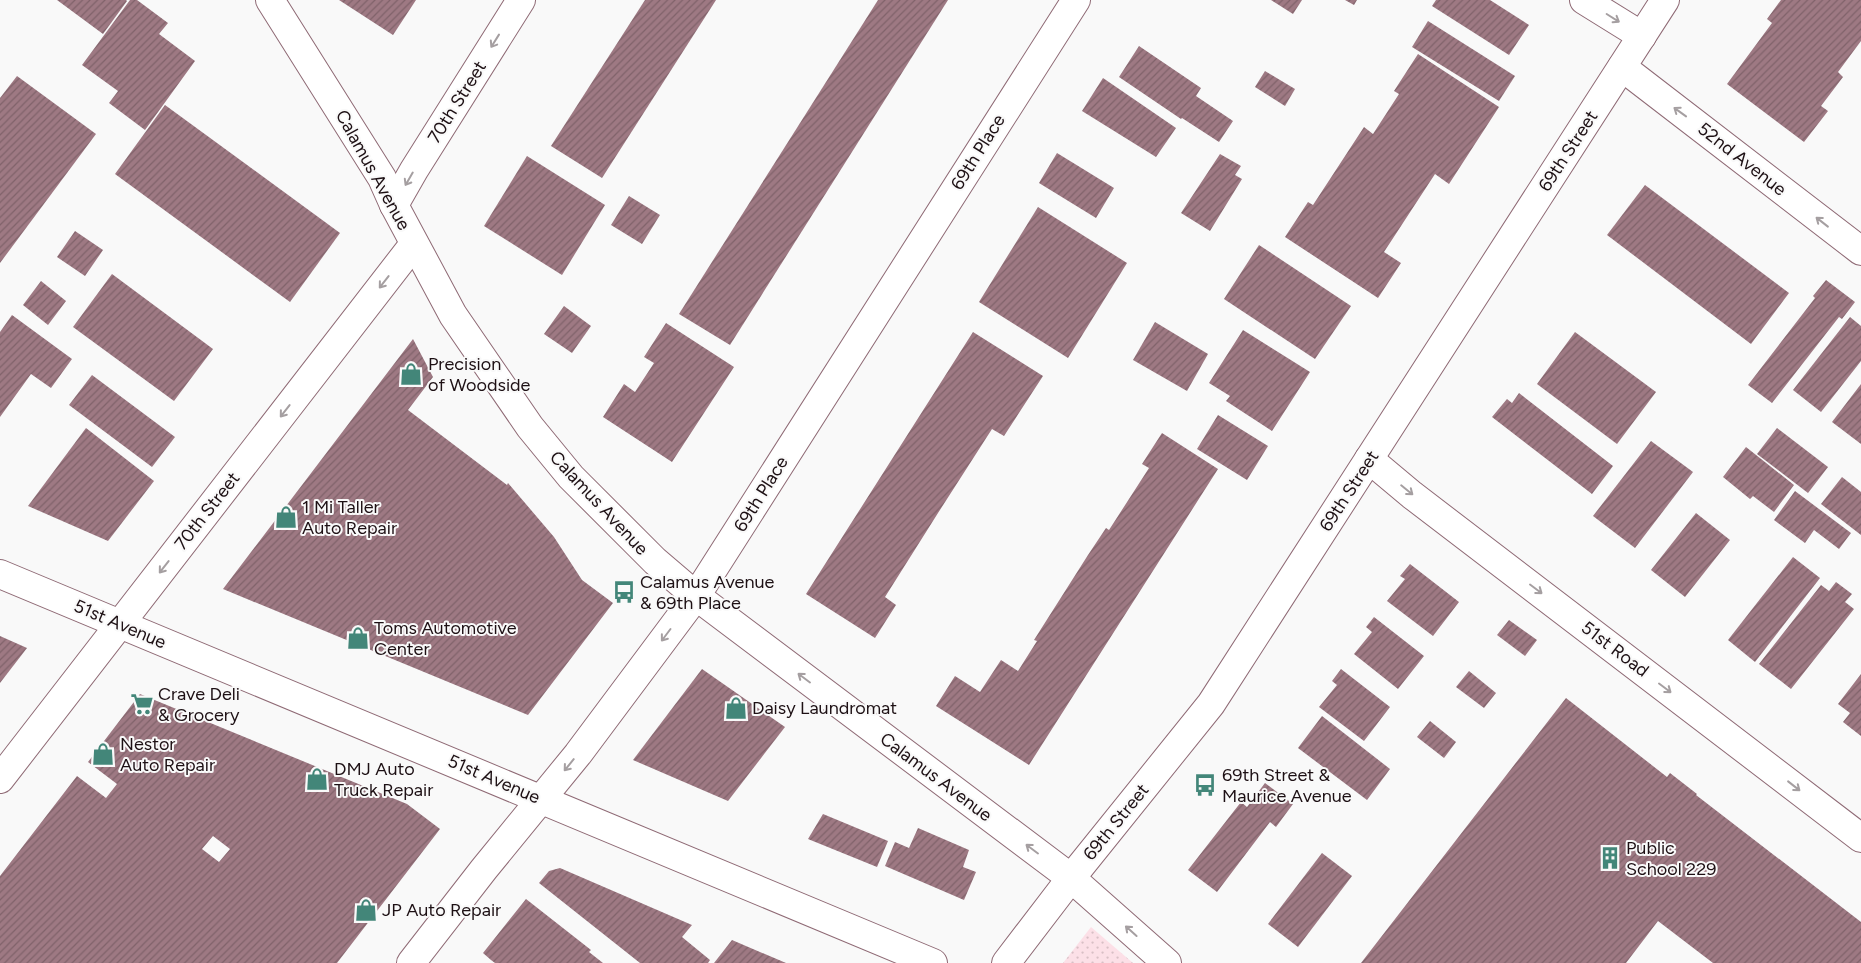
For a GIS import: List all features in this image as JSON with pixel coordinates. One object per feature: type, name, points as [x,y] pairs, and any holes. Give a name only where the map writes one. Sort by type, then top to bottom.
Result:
[{"type":"street","name":"Calamus Avenue","points":[[270,0],[382,178],[414,244],[453,315],[530,427],[571,477],[655,561],[696,596],[1071,878],[1167,963]]},
{"type":"street","name":"70th Street","points":[[394,205],[424,153],[521,0]]},
{"type":"street","name":"69th Place","points":[[411,963],[484,869],[578,754],[696,596],[1076,0]]},
{"type":"street","points":[[1584,0],[1642,36]]},
{"type":"street","name":"69th Street","points":[[1006,963],[1071,878],[1211,704],[1665,0]]},
{"type":"street","name":"52nd Avenue","points":[[1622,67],[1861,251]]},
{"type":"street","name":"70th Street","points":[[0,779],[414,244]]},
{"type":"street","name":"51st Road","points":[[1369,460],[1412,495],[1861,838]]},
{"type":"street","name":"51st Avenue","points":[[0,574],[933,963]]},
{"type":"shaded area","points":[[1091,927],[1133,963],[1063,963]]},
{"type":"building","points":[[57,0],[126,0],[127,1],[103,34]]},
{"type":"building","points":[[130,0],[137,0],[168,23],[159,34],[195,61],[145,130],[109,103],[118,91],[82,65]]},
{"type":"building","points":[[339,0],[416,0],[393,35]]},
{"type":"building","points":[[645,0],[716,0],[602,178],[551,146]]},
{"type":"building","points":[[878,0],[948,0],[730,345],[679,314]]},
{"type":"building","points":[[1271,0],[1302,0],[1293,14]]},
{"type":"building","points":[[1345,0],[1357,0],[1354,5]]},
{"type":"building","points":[[1436,0],[1490,0],[1529,25],[1509,55],[1432,6]]},
{"type":"building","points":[[1781,0],[1861,0],[1861,41],[1838,72],[1843,77],[1821,106],[1828,111],[1804,142],[1727,84],[1772,23],[1767,19]]},
{"type":"building","points":[[1428,21],[1515,76],[1499,101],[1412,47]]},
{"type":"building","points":[[1139,46],[1201,88],[1196,96],[1233,121],[1219,142],[1119,77]]},
{"type":"building","points":[[1418,54],[1499,107],[1449,184],[1435,174],[1384,252],[1401,263],[1378,298],[1285,237],[1308,202],[1313,205],[1364,127],[1373,134],[1399,94],[1394,91]]},
{"type":"building","points":[[1265,71],[1295,89],[1285,106],[1255,87]]},
{"type":"building","points":[[17,76],[96,134],[0,263],[0,98]]},
{"type":"building","points":[[1103,78],[1176,128],[1156,157],[1082,111]]},
{"type":"building","points":[[165,105],[340,233],[290,302],[115,174]]},
{"type":"building","points":[[1057,153],[1114,188],[1096,218],[1039,183]]},
{"type":"building","points":[[1220,154],[1241,166],[1235,175],[1242,179],[1210,231],[1181,213]]},
{"type":"building","points":[[527,156],[605,205],[562,275],[484,226]]},
{"type":"building","points":[[1645,185],[1789,293],[1751,344],[1607,235]]},
{"type":"building","points":[[629,196],[660,215],[642,244],[611,225]]},
{"type":"building","points":[[1038,207],[1127,263],[1068,358],[979,302]]},
{"type":"building","points":[[75,231],[103,250],[85,276],[57,257]]},
{"type":"building","points":[[1259,245],[1351,306],[1315,359],[1224,299]]},
{"type":"building","points":[[112,274],[213,349],[174,401],[73,327]]},
{"type":"building","points":[[1826,280],[1855,302],[1842,319],[1839,317],[1772,403],[1748,385],[1815,298],[1813,296]]},
{"type":"building","points":[[41,281],[66,301],[48,325],[23,305]]},
{"type":"building","points":[[564,306],[591,326],[572,353],[544,334]]},
{"type":"building","points":[[12,315],[72,359],[51,388],[31,374],[0,417],[0,332]]},
{"type":"building","points":[[1850,317],[1861,326],[1861,361],[1821,412],[1793,390]]},
{"type":"building","points":[[1155,322],[1208,354],[1187,391],[1133,360]]},
{"type":"building","points":[[666,323],[734,367],[672,462],[603,417],[624,384],[635,392],[654,363],[644,357]]},
{"type":"building","points":[[1243,330],[1310,372],[1272,431],[1226,401],[1230,396],[1209,383]]},
{"type":"building","points":[[973,332],[1043,376],[1004,436],[992,429],[938,513],[885,597],[896,605],[875,638],[806,594]]},
{"type":"building","points":[[1575,332],[1656,392],[1617,444],[1537,384]]},
{"type":"building","points":[[413,339],[433,377],[408,410],[507,485],[508,483],[554,537],[582,580],[613,603],[528,715],[223,589]]},
{"type":"building","points":[[92,375],[175,437],[152,467],[69,405]]},
{"type":"building","points":[[1861,384],[1861,444],[1832,422]]},
{"type":"building","points":[[1519,393],[1613,466],[1592,494],[1492,417],[1507,399],[1512,403]]},
{"type":"building","points":[[1218,415],[1268,446],[1247,480],[1197,449]]},
{"type":"building","points":[[86,428],[154,481],[108,541],[28,506]]},
{"type":"building","points":[[1777,428],[1828,467],[1808,493],[1757,454]]},
{"type":"building","points":[[1162,433],[1218,469],[1029,765],[936,706],[955,676],[980,692],[1001,660],[1018,671],[1037,641],[1034,640],[1088,555],[1106,528],[1109,530],[1149,468],[1142,464]]},
{"type":"building","points":[[1651,441],[1693,472],[1635,548],[1593,516]]},
{"type":"building","points":[[1746,447],[1794,485],[1774,512],[1753,496],[1750,499],[1723,477]]},
{"type":"building","points":[[1842,477],[1861,492],[1861,535],[1821,504]]},
{"type":"building","points":[[1795,491],[1851,533],[1839,549],[1814,530],[1805,543],[1774,520]]},
{"type":"building","points":[[1696,513],[1730,540],[1685,597],[1651,570]]},
{"type":"building","points":[[1793,557],[1820,578],[1755,662],[1728,640]]},
{"type":"building","points":[[1410,564],[1459,602],[1433,636],[1387,601],[1405,579],[1400,576]]},
{"type":"building","points":[[1836,582],[1852,594],[1845,602],[1854,609],[1791,689],[1759,664],[1821,585],[1829,591]]},
{"type":"building","points":[[1374,617],[1424,656],[1398,689],[1354,654],[1372,632],[1366,627]]},
{"type":"building","points":[[1509,620],[1537,640],[1525,656],[1497,635]]},
{"type":"building","points":[[0,636],[27,648],[0,683]]},
{"type":"building","points":[[702,669],[785,727],[728,801],[633,760]]},
{"type":"building","points":[[1341,669],[1390,707],[1364,741],[1319,707],[1337,685],[1332,681]]},
{"type":"building","points":[[1469,671],[1496,693],[1484,708],[1456,687]]},
{"type":"building","points":[[1861,674],[1861,736],[1843,722],[1850,713],[1838,704]]},
{"type":"building","points":[[140,694],[407,804],[440,829],[337,963],[0,963],[0,876],[77,776],[106,798],[117,784],[88,762]],"holes":[[[213,836],[230,849],[219,862],[202,849]]]},
{"type":"building","name":"Public School 229","points":[[1566,698],[1667,777],[1670,773],[1861,922],[1861,963],[1713,963],[1658,921],[1626,963],[1361,963]]},
{"type":"building","points":[[1322,716],[1390,769],[1367,800],[1298,748]]},
{"type":"building","points":[[1430,721],[1456,742],[1444,758],[1417,737]]},
{"type":"building","points":[[1265,783],[1293,804],[1276,827],[1270,822],[1217,892],[1188,870],[1241,802],[1247,807]]},
{"type":"building","points":[[823,814],[888,841],[877,867],[808,839]]},
{"type":"building","points":[[918,828],[969,850],[963,867],[976,872],[964,900],[885,866],[895,842],[909,848]]},
{"type":"building","points":[[1322,853],[1352,876],[1298,947],[1268,924]]},
{"type":"building","points":[[560,868],[692,925],[682,937],[710,960],[708,963],[640,963],[539,883],[549,871]]},
{"type":"building","points":[[526,899],[591,950],[589,952],[603,963],[495,963],[491,960],[483,953]]},
{"type":"building","points":[[732,940],[786,963],[714,963]]},
{"type":"place","name":"Precision of Woodside","points":[[411,374]]},
{"type":"place","name":"1 Mi Taller Auto Repair","points":[[286,517]]},
{"type":"place","name":"Calamus Avenue & 69th Place","points":[[624,592]]},
{"type":"place","name":"Toms Automotive Center","points":[[358,638]]},
{"type":"place","name":"Crave Deli & Grocery","points":[[142,704]]},
{"type":"place","name":"Daisy Laundromat","points":[[736,708]]},
{"type":"place","name":"Nestor Auto Repair","points":[[103,754]]},
{"type":"place","name":"DMJ Auto Truck Repair","points":[[317,779]]},
{"type":"place","name":"69th Street & Maurice Avenue","points":[[1205,785]]},
{"type":"place","name":"Public School 229","points":[[1610,858]]},
{"type":"place","name":"JP Auto Repair","points":[[366,910]]}]
